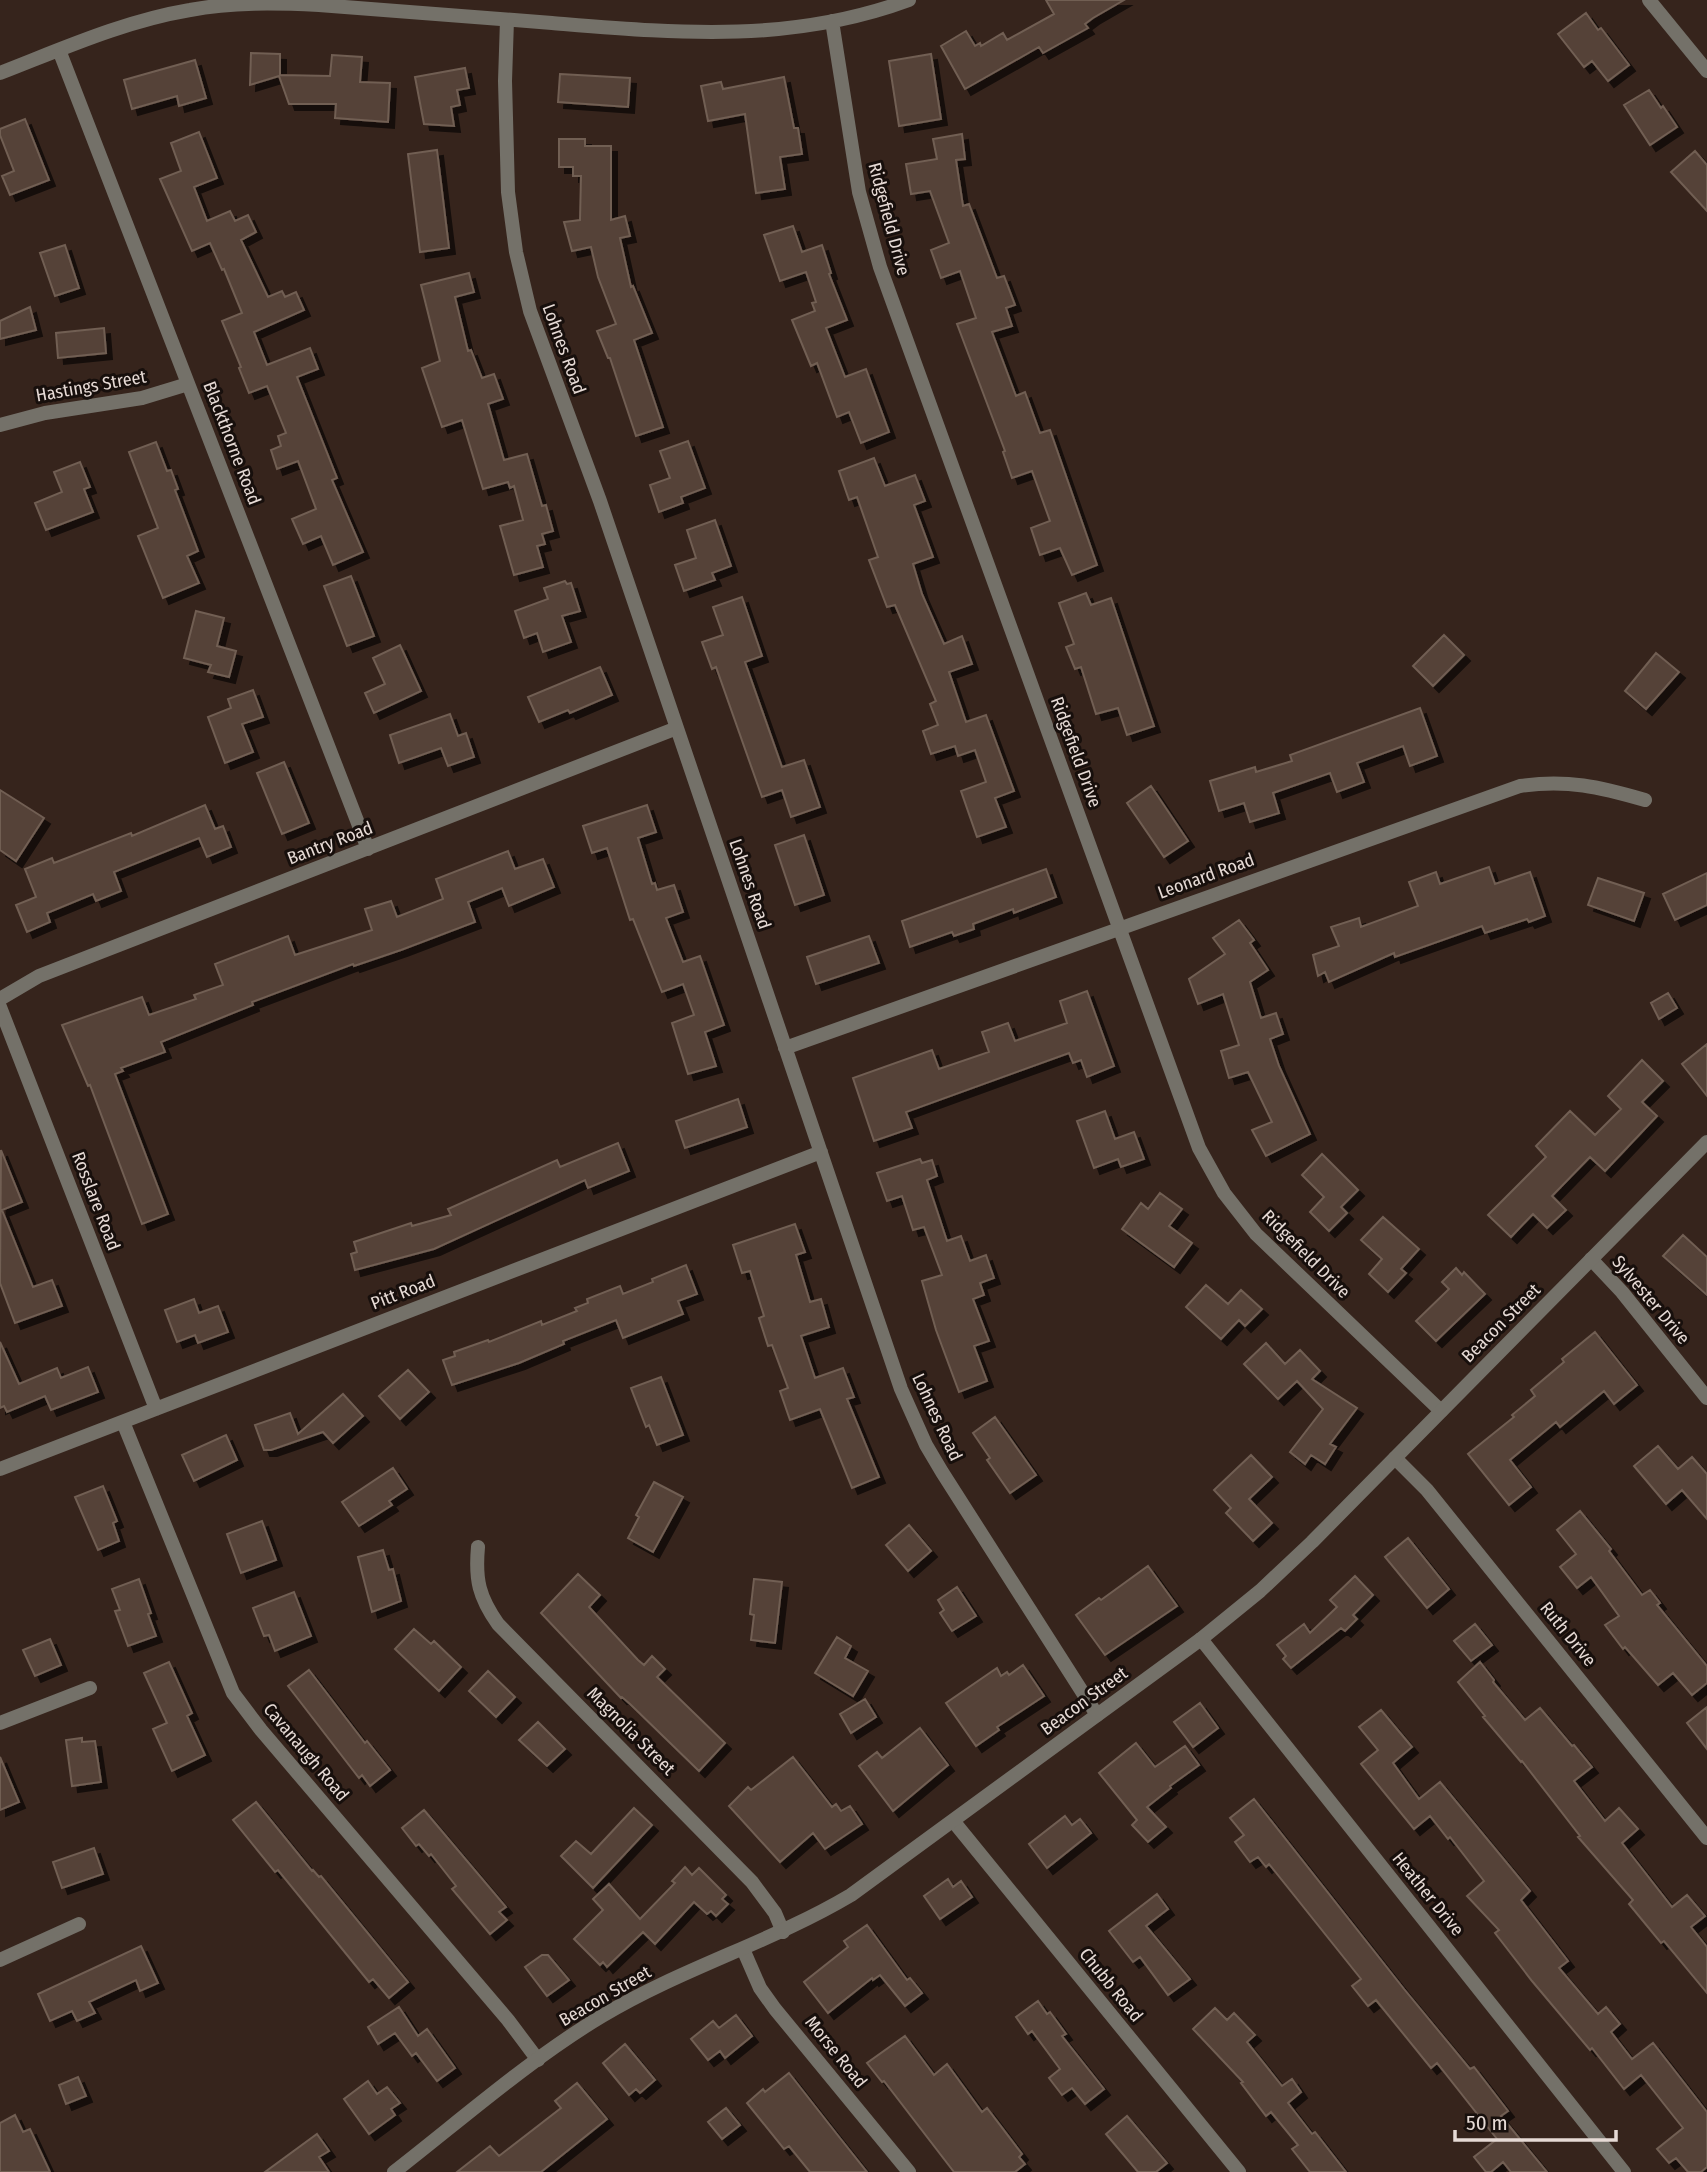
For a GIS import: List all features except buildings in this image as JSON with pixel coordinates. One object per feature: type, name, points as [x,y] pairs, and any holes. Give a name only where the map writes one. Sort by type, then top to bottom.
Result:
[{"type":"street","points":[[0,73],[134,23],[163,15],[220,6],[286,4],[690,34],[760,32],[832,21],[909,0]]},
{"type":"street","points":[[1649,0],[1707,71]]},
{"type":"street","name":"Lohnes Road","points":[[508,20],[505,82],[506,162],[522,282],[537,334],[600,500],[901,1389],[926,1445],[1097,1716]]},
{"type":"street","name":"Ridgefield Drive","points":[[832,21],[852,154],[872,242],[1199,1148],[1224,1193],[1248,1224],[1441,1411]]},
{"type":"street","name":"Blackthorne Road","points":[[59,50],[368,849]]},
{"type":"street","name":"Hastings Street","points":[[0,425],[45,413],[142,398],[188,384]]},
{"type":"street","name":"Bantry Road","points":[[0,999],[39,976],[677,728]]},
{"type":"street","name":"Leonard Road","points":[[785,1048],[1118,927],[1520,786],[1573,782],[1645,800]]},
{"type":"street","name":"Rosslare Road","points":[[0,1007],[156,1409]]},
{"type":"street","name":"Beacon Street","points":[[394,2172],[538,2060],[602,2016],[634,1998],[783,1932],[851,1895],[1233,1615],[1287,1566],[1707,1142]]},
{"type":"street","name":"Pitt Road","points":[[0,1469],[821,1152]]},
{"type":"street","name":"Sylvester Drive","points":[[1591,1259],[1622,1292],[1707,1398]]},
{"type":"street","name":"Cavanaugh Road","points":[[123,1422],[233,1693],[261,1730],[508,2020],[538,2060]]},
{"type":"street","name":"Ruth Drive","points":[[1395,1458],[1427,1490],[1707,1838]]},
{"type":"street","name":"Magnolia Street","points":[[478,1547],[476,1563],[481,1597],[498,1624],[752,1882],[765,1897],[783,1932]]},
{"type":"street","name":"Heather Drive","points":[[1201,1639],[1625,2172]]},
{"type":"street","points":[[0,1723],[90,1688]]},
{"type":"street","name":"Chubb Road","points":[[954,1822],[1239,2172]]},
{"type":"street","points":[[0,1960],[79,1924]]},
{"type":"street","name":"Morse Road","points":[[743,1950],[755,1979],[775,2009],[909,2172]]}]
